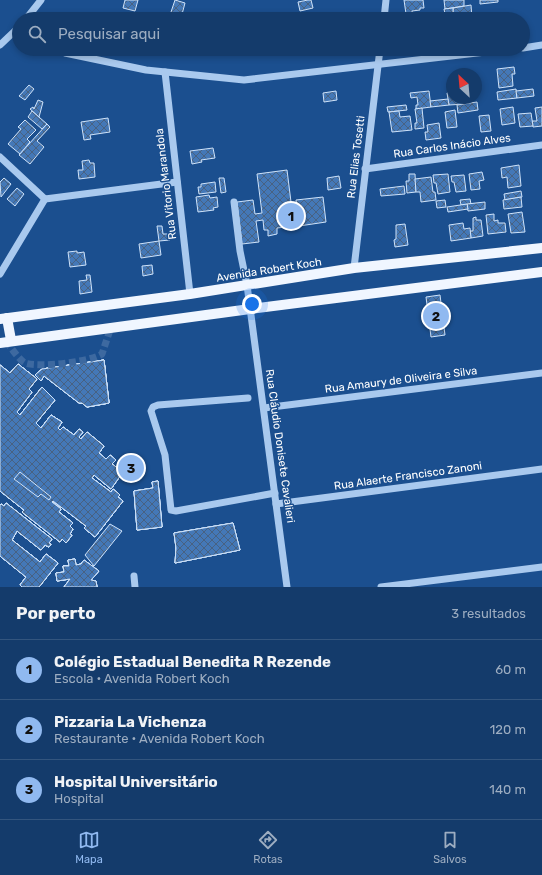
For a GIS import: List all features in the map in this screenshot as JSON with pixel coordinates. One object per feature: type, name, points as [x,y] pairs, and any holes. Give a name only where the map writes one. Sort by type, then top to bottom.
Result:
[{"type":"main road","name":"Avenida Robert Koch","points":[[4,318],[190,294],[354,268],[542,248]]},
{"type":"main road","points":[[0,343],[11,340],[542,272]]},
{"type":"main road","points":[[4,318],[11,340]]},
{"type":"street","points":[[32,12],[41,0]]},
{"type":"street","points":[[385,12],[386,0]]},
{"type":"street","points":[[0,45],[12,34]]},
{"type":"street","points":[[530,47],[542,45]]},
{"type":"street","points":[[79,56],[146,70],[244,80],[457,56]]},
{"type":"street","name":"Rua Elias Tosetti","points":[[354,268],[379,56]]},
{"type":"street","name":"Rua Vitorio Marandola","points":[[165,72],[190,294]]},
{"type":"street","name":"Rua Carlos Inácio Alves","points":[[365,169],[542,145]]},
{"type":"street","points":[[0,156],[45,198],[177,182]]},
{"type":"street","points":[[0,274],[45,198]]},
{"type":"street","name":"Rua Cláudio Donisete Cavalieri","points":[[234,202],[264,408],[287,587]]},
{"type":"street","name":"Rua Amaury de Oliveira e Silva","points":[[264,408],[542,373]]},
{"type":"street","points":[[248,398],[158,405],[153,407],[151,411],[165,455],[171,510],[176,511],[275,493]]},
{"type":"street","name":"Rua Alaerte Francisco Zanoni","points":[[276,504],[542,469]]},
{"type":"street","points":[[382,587],[542,567]]},
{"type":"street","points":[[134,576],[135,587]]},
{"type":"building","points":[[125,0],[138,0],[135,11],[123,8]]},
{"type":"building","points":[[175,0],[185,3],[183,12],[171,12]]},
{"type":"building","points":[[311,0],[313,8],[300,11],[298,2]]},
{"type":"building","points":[[404,0],[423,0],[424,8],[420,8],[420,10],[412,12],[406,12]]},
{"type":"building","points":[[444,0],[464,0],[464,6],[445,9]]},
{"type":"building","points":[[480,0],[498,0],[498,2],[480,4]]},
{"type":"building","points":[[471,5],[472,12],[453,12],[453,8]]},
{"type":"building","points":[[453,8],[453,12],[445,12],[444,9]]},
{"type":"building","points":[[514,67],[515,74],[512,74],[513,86],[499,88],[497,69]]},
{"type":"building","points":[[29,85],[34,89],[25,100],[19,96]]},
{"type":"building","points":[[516,89],[517,98],[498,100],[497,92]]},
{"type":"building","points":[[533,89],[534,96],[517,98],[516,91]]},
{"type":"building","points":[[336,91],[337,100],[324,102],[323,93]]},
{"type":"building","points":[[429,91],[431,107],[416,109],[416,105],[418,105],[417,97],[411,98],[410,93]]},
{"type":"building","points":[[446,99],[446,104],[449,105],[431,107],[430,101]]},
{"type":"building","points":[[38,100],[43,102],[39,117],[30,109],[33,107],[34,109]]},
{"type":"building","points":[[477,104],[478,110],[458,113],[457,105]]},
{"type":"building","points":[[406,105],[407,110],[388,112],[387,107]]},
{"type":"building","points":[[513,107],[515,123],[502,125],[500,109]]},
{"type":"building","points":[[542,107],[542,126],[533,127],[532,121],[537,121],[535,108]]},
{"type":"building","points":[[422,108],[424,128],[415,129],[415,123],[417,123],[415,109]]},
{"type":"building","points":[[455,110],[457,127],[447,128],[445,112]]},
{"type":"building","points":[[32,111],[47,124],[42,129],[28,117]]},
{"type":"building","points":[[399,111],[400,117],[410,116],[412,130],[392,132],[389,112]]},
{"type":"building","points":[[531,113],[533,126],[520,127],[518,114]]},
{"type":"building","points":[[489,115],[491,131],[481,132],[479,116]]},
{"type":"building","points":[[108,118],[110,132],[90,135],[91,139],[84,140],[81,122]]},
{"type":"building","points":[[25,120],[36,130],[27,139],[30,142],[20,154],[8,144],[21,129],[18,127]]},
{"type":"building","points":[[439,123],[441,138],[426,140],[425,132],[428,132],[427,125]]},
{"type":"building","points":[[47,124],[50,127],[37,141],[44,147],[30,164],[19,155]]},
{"type":"building","points":[[213,148],[215,158],[201,160],[202,162],[192,164],[190,151]]},
{"type":"building","points":[[89,160],[90,163],[94,163],[95,177],[79,179],[78,170],[83,170],[82,161]]},
{"type":"building","points":[[519,165],[521,186],[508,188],[507,177],[502,178],[501,168]]},
{"type":"building","points":[[287,170],[292,210],[297,210],[296,200],[323,197],[326,222],[299,226],[298,216],[293,217],[294,226],[277,228],[277,234],[268,236],[268,230],[264,230],[263,220],[256,221],[259,242],[242,244],[237,202],[253,200],[255,214],[262,213],[257,174]]},
{"type":"building","points":[[482,172],[484,180],[479,181],[480,189],[471,190],[469,174]]},
{"type":"building","points":[[409,174],[415,174],[416,192],[407,193],[406,181],[409,181]]},
{"type":"building","points":[[448,174],[450,192],[438,194],[433,175]]},
{"type":"building","points":[[464,175],[466,191],[456,192],[451,176]]},
{"type":"building","points":[[339,176],[341,188],[328,190],[327,178]]},
{"type":"building","points":[[431,177],[433,192],[435,192],[436,200],[421,202],[420,192],[416,192],[415,179]]},
{"type":"building","points":[[4,178],[11,184],[1,197],[0,182]]},
{"type":"building","points":[[219,178],[224,178],[226,192],[221,193]]},
{"type":"building","points":[[215,182],[216,192],[199,194],[198,187],[201,187],[201,184]]},
{"type":"building","points":[[404,186],[405,194],[381,196],[380,189]]},
{"type":"building","points":[[17,188],[24,194],[15,206],[7,199]]},
{"type":"building","points":[[521,191],[522,197],[505,200],[504,194]]},
{"type":"building","points":[[209,195],[210,198],[217,197],[218,207],[213,208],[214,210],[198,212],[196,197]]},
{"type":"building","points":[[521,197],[522,207],[504,209],[503,200]]},
{"type":"building","points":[[470,199],[471,204],[461,205],[460,200]]},
{"type":"building","points":[[445,200],[446,207],[437,208],[436,201]]},
{"type":"building","points":[[485,202],[485,209],[468,211],[467,204]]},
{"type":"building","points":[[467,204],[468,209],[448,212],[447,207]]},
{"type":"building","points":[[522,212],[525,232],[511,233],[508,214]]},
{"type":"building","points":[[494,214],[494,221],[498,220],[498,223],[505,223],[506,232],[488,234],[486,215]]},
{"type":"building","points":[[476,217],[476,220],[481,220],[483,236],[471,238],[470,231],[473,231],[473,218]]},
{"type":"building","points":[[463,223],[464,229],[470,228],[471,238],[451,241],[449,225]]},
{"type":"building","points":[[405,224],[408,245],[395,247],[394,240],[396,239],[396,225]]},
{"type":"building","points":[[157,226],[162,226],[163,234],[169,234],[170,240],[159,241]]},
{"type":"building","points":[[159,241],[161,255],[141,258],[139,244]]},
{"type":"building","points":[[77,251],[77,253],[84,252],[86,265],[70,267],[68,252]]},
{"type":"building","points":[[152,265],[153,274],[143,276],[142,266]]},
{"type":"building","points":[[86,275],[90,275],[92,292],[80,294],[79,281],[87,280]]},
{"type":"building","points":[[440,295],[445,335],[431,337],[426,297]]},
{"type":"building","points":[[104,360],[109,403],[87,407],[82,403],[79,403],[44,376],[41,381],[35,375],[42,369]]},
{"type":"building","points":[[104,360],[109,403],[87,407],[82,403],[79,403],[44,376],[41,381],[35,375],[42,369]]},
{"type":"building","points":[[104,360],[109,403],[87,407],[82,403],[79,403],[44,376],[41,381],[35,375],[42,369]]},
{"type":"building","points":[[104,360],[109,403],[87,407],[82,403],[79,403],[44,376],[41,381],[35,375],[42,369]]},
{"type":"building","points":[[104,360],[109,403],[87,407],[82,403],[79,403],[44,376],[41,381],[35,375],[42,369]]},
{"type":"building","points":[[104,360],[109,403],[87,407],[82,403],[79,403],[44,376],[41,381],[35,375],[42,369]]},
{"type":"building","points":[[104,360],[109,403],[87,407],[82,403],[79,403],[44,376],[41,381],[35,375],[42,369]]},
{"type":"building","points":[[104,360],[109,403],[87,407],[82,403],[79,403],[44,376],[41,381],[35,375],[42,369]]},
{"type":"building","points":[[18,364],[37,379],[29,389],[32,392],[17,412],[20,415],[42,387],[55,400],[36,423],[41,428],[51,415],[62,422],[58,428],[60,430],[63,427],[74,435],[79,429],[83,432],[79,437],[81,439],[87,432],[104,446],[99,453],[106,459],[110,455],[116,460],[112,464],[123,472],[111,489],[94,475],[92,478],[111,492],[113,489],[120,495],[118,497],[123,501],[95,537],[84,528],[86,526],[53,501],[52,502],[61,509],[59,512],[73,523],[70,526],[73,529],[70,534],[72,535],[66,543],[62,539],[60,542],[22,512],[24,510],[0,491],[0,365],[10,373]]},
{"type":"building","points":[[18,364],[37,379],[29,389],[32,392],[17,412],[20,415],[42,387],[55,400],[36,423],[41,428],[51,415],[62,422],[58,428],[60,430],[63,427],[74,435],[79,429],[83,432],[79,437],[81,439],[87,432],[104,446],[99,453],[106,459],[110,455],[116,460],[112,464],[123,472],[111,489],[94,475],[92,478],[111,492],[113,489],[120,495],[118,497],[123,501],[95,537],[84,528],[86,526],[53,501],[52,502],[61,509],[59,512],[73,523],[70,526],[73,529],[70,534],[72,535],[66,543],[62,539],[60,542],[22,512],[24,510],[0,491],[0,365],[10,373]]},
{"type":"building","points":[[18,364],[37,379],[29,389],[32,392],[17,412],[20,415],[42,387],[55,400],[36,423],[41,428],[51,415],[62,422],[58,428],[60,430],[63,427],[74,435],[79,429],[83,432],[79,437],[81,439],[87,432],[104,446],[99,453],[106,459],[110,455],[116,460],[112,464],[123,472],[111,489],[94,475],[92,478],[111,492],[113,489],[120,495],[118,497],[123,501],[95,537],[84,528],[86,526],[53,501],[52,502],[61,509],[59,512],[73,523],[70,526],[73,529],[70,534],[72,535],[66,543],[62,539],[60,542],[22,512],[24,510],[0,491],[0,365],[10,373]]},
{"type":"building","points":[[18,364],[37,379],[29,389],[32,392],[17,412],[20,415],[42,387],[55,400],[36,423],[41,428],[51,415],[62,422],[58,428],[60,430],[63,427],[74,435],[79,429],[83,432],[79,437],[81,439],[87,432],[104,446],[99,453],[106,459],[110,455],[116,460],[112,464],[123,472],[111,489],[94,475],[92,478],[111,492],[113,489],[120,495],[118,497],[123,501],[95,537],[84,528],[86,526],[53,501],[52,502],[61,509],[59,512],[73,523],[70,526],[73,529],[70,534],[72,535],[66,543],[62,539],[60,542],[22,512],[24,510],[0,491],[0,365],[10,373]]},
{"type":"building","points":[[18,364],[37,379],[29,389],[32,392],[17,412],[20,415],[42,387],[55,400],[36,423],[41,428],[51,415],[62,422],[58,428],[60,430],[63,427],[74,435],[79,429],[83,432],[79,437],[81,439],[87,432],[104,446],[99,453],[106,459],[110,455],[116,460],[112,464],[123,472],[111,489],[94,475],[92,478],[111,492],[113,489],[120,495],[118,497],[123,501],[95,537],[84,528],[86,526],[53,501],[52,502],[61,509],[59,512],[73,523],[70,526],[73,529],[70,534],[72,535],[66,543],[62,539],[60,542],[22,512],[24,510],[0,491],[0,365],[10,373]]},
{"type":"building","points":[[18,364],[37,379],[29,389],[32,392],[17,412],[20,415],[42,387],[55,400],[36,423],[41,428],[51,415],[62,422],[58,428],[60,430],[63,427],[74,435],[79,429],[83,432],[79,437],[81,439],[87,432],[104,446],[99,453],[106,459],[110,455],[116,460],[112,464],[123,472],[111,489],[94,475],[92,478],[111,492],[113,489],[120,495],[118,497],[123,501],[95,537],[84,528],[86,526],[53,501],[52,502],[61,509],[59,512],[73,523],[70,526],[73,529],[70,534],[72,535],[66,543],[62,539],[60,542],[22,512],[24,510],[0,491],[0,365],[10,373]]},
{"type":"building","points":[[18,364],[37,379],[29,389],[32,392],[17,412],[20,415],[42,387],[55,400],[36,423],[41,428],[51,415],[62,422],[58,428],[60,430],[63,427],[74,435],[79,429],[83,432],[79,437],[81,439],[87,432],[104,446],[99,453],[106,459],[110,455],[116,460],[112,464],[123,472],[111,489],[94,475],[92,478],[111,492],[113,489],[120,495],[118,497],[123,501],[95,537],[84,528],[86,526],[53,501],[52,502],[61,509],[59,512],[73,523],[70,526],[73,529],[70,534],[72,535],[66,543],[62,539],[60,542],[22,512],[24,510],[0,491],[0,365],[10,373]]},
{"type":"building","points":[[18,364],[37,379],[29,389],[32,392],[17,412],[20,415],[42,387],[55,400],[36,423],[41,428],[51,415],[62,422],[58,428],[60,430],[63,427],[74,435],[79,429],[83,432],[79,437],[81,439],[87,432],[104,446],[99,453],[106,459],[110,455],[116,460],[112,464],[123,472],[111,489],[94,475],[92,478],[111,492],[113,489],[120,495],[118,497],[123,501],[95,537],[84,528],[86,526],[53,501],[52,502],[61,509],[59,512],[73,523],[70,526],[73,529],[70,534],[72,535],[66,543],[62,539],[60,542],[22,512],[24,510],[0,491],[0,365],[10,373]]},
{"type":"building","points":[[18,364],[37,379],[29,389],[32,392],[17,412],[20,415],[42,387],[55,400],[36,423],[41,428],[51,415],[62,422],[58,428],[60,430],[63,427],[74,435],[79,429],[83,432],[79,437],[81,439],[87,432],[104,446],[99,453],[106,459],[110,455],[116,460],[112,464],[123,472],[111,489],[94,475],[92,478],[111,492],[113,489],[120,495],[118,497],[123,501],[95,537],[84,528],[86,526],[53,501],[52,502],[61,509],[59,512],[73,523],[70,526],[73,529],[70,534],[72,535],[66,543],[62,539],[60,542],[22,512],[24,510],[0,491],[0,365],[10,373]]},
{"type":"building","points":[[20,472],[51,497],[49,500],[41,494],[38,497],[14,479]]},
{"type":"building","points":[[158,481],[162,527],[137,530],[134,491],[153,488],[152,482]]},
{"type":"building","points":[[158,481],[162,527],[137,530],[134,491],[153,488],[152,482]]},
{"type":"building","points":[[158,481],[162,527],[137,530],[134,491],[153,488],[152,482]]},
{"type":"building","points":[[158,481],[162,527],[137,530],[134,491],[153,488],[152,482]]},
{"type":"building","points":[[158,481],[162,527],[137,530],[134,491],[153,488],[152,482]]},
{"type":"building","points":[[6,503],[52,539],[49,543],[51,544],[49,547],[45,545],[41,550],[17,531],[12,540],[40,562],[46,554],[58,563],[39,587],[22,587],[20,585],[26,577],[0,556],[0,505],[1,504],[4,506]]},
{"type":"building","points":[[6,503],[52,539],[49,543],[51,544],[49,547],[45,545],[41,550],[17,531],[12,540],[40,562],[46,554],[58,563],[39,587],[22,587],[20,585],[26,577],[0,556],[0,505],[1,504],[4,506]]},
{"type":"building","points":[[6,503],[52,539],[49,543],[51,544],[49,547],[45,545],[41,550],[17,531],[12,540],[40,562],[46,554],[58,563],[39,587],[22,587],[20,585],[26,577],[0,556],[0,505],[1,504],[4,506]]},
{"type":"building","points":[[6,503],[52,539],[49,543],[51,544],[49,547],[45,545],[41,550],[17,531],[12,540],[40,562],[46,554],[58,563],[39,587],[22,587],[20,585],[26,577],[0,556],[0,505],[1,504],[4,506]]},
{"type":"building","points":[[6,503],[52,539],[49,543],[51,544],[49,547],[45,545],[41,550],[17,531],[12,540],[40,562],[46,554],[58,563],[39,587],[22,587],[20,585],[26,577],[0,556],[0,505],[1,504],[4,506]]},
{"type":"building","points":[[6,503],[52,539],[49,543],[51,544],[49,547],[45,545],[41,550],[17,531],[12,540],[40,562],[46,554],[58,563],[39,587],[22,587],[20,585],[26,577],[0,556],[0,505],[1,504],[4,506]]},
{"type":"building","points":[[6,503],[52,539],[49,543],[51,544],[49,547],[45,545],[41,550],[17,531],[12,540],[40,562],[46,554],[58,563],[39,587],[22,587],[20,585],[26,577],[0,556],[0,505],[1,504],[4,506]]},
{"type":"building","points":[[6,503],[52,539],[49,543],[51,544],[49,547],[45,545],[41,550],[17,531],[12,540],[40,562],[46,554],[58,563],[39,587],[22,587],[20,585],[26,577],[0,556],[0,505],[1,504],[4,506]]},
{"type":"building","points":[[6,503],[52,539],[49,543],[51,544],[49,547],[45,545],[41,550],[17,531],[12,540],[40,562],[46,554],[58,563],[39,587],[22,587],[20,585],[26,577],[0,556],[0,505],[1,504],[4,506]]},
{"type":"building","points":[[233,523],[240,550],[175,563],[176,548],[174,533]]},
{"type":"building","points":[[233,523],[240,550],[175,563],[176,548],[174,533]]},
{"type":"building","points":[[233,523],[240,550],[175,563],[176,548],[174,533]]},
{"type":"building","points":[[233,523],[240,550],[175,563],[176,548],[174,533]]},
{"type":"building","points":[[110,524],[122,531],[94,566],[85,555]]},
{"type":"building","points":[[75,559],[76,565],[81,564],[84,560],[99,571],[91,580],[96,581],[97,587],[64,587],[70,579],[57,581],[56,573],[64,572],[63,566],[69,566],[68,560]]},
{"type":"building","points":[[75,559],[76,565],[81,564],[84,560],[99,571],[91,580],[96,581],[97,587],[64,587],[70,579],[57,581],[56,573],[64,572],[63,566],[69,566],[68,560]]},
{"type":"building","points":[[75,559],[76,565],[81,564],[84,560],[99,571],[91,580],[96,581],[97,587],[64,587],[70,579],[57,581],[56,573],[64,572],[63,566],[69,566],[68,560]]},
{"type":"building","points":[[75,559],[76,565],[81,564],[84,560],[99,571],[91,580],[96,581],[97,587],[64,587],[70,579],[57,581],[56,573],[64,572],[63,566],[69,566],[68,560]]},
{"type":"building","points":[[75,559],[76,565],[81,564],[84,560],[99,571],[91,580],[96,581],[97,587],[64,587],[70,579],[57,581],[56,573],[64,572],[63,566],[69,566],[68,560]]},
{"type":"building","points":[[75,559],[76,565],[81,564],[84,560],[99,571],[91,580],[96,581],[97,587],[64,587],[70,579],[57,581],[56,573],[64,572],[63,566],[69,566],[68,560]]},
{"type":"tunnel","points":[[6,341],[17,356],[25,363],[41,365],[76,362],[102,354],[111,327]]},
{"type":"place","name":"Colégio Estadual Benedita R Rezende","points":[[291,216]]},
{"type":"place","name":"Pizzaria La Vichenza","points":[[436,316]]},
{"type":"place","name":"Hospital Universitário","points":[[131,468]]}]
